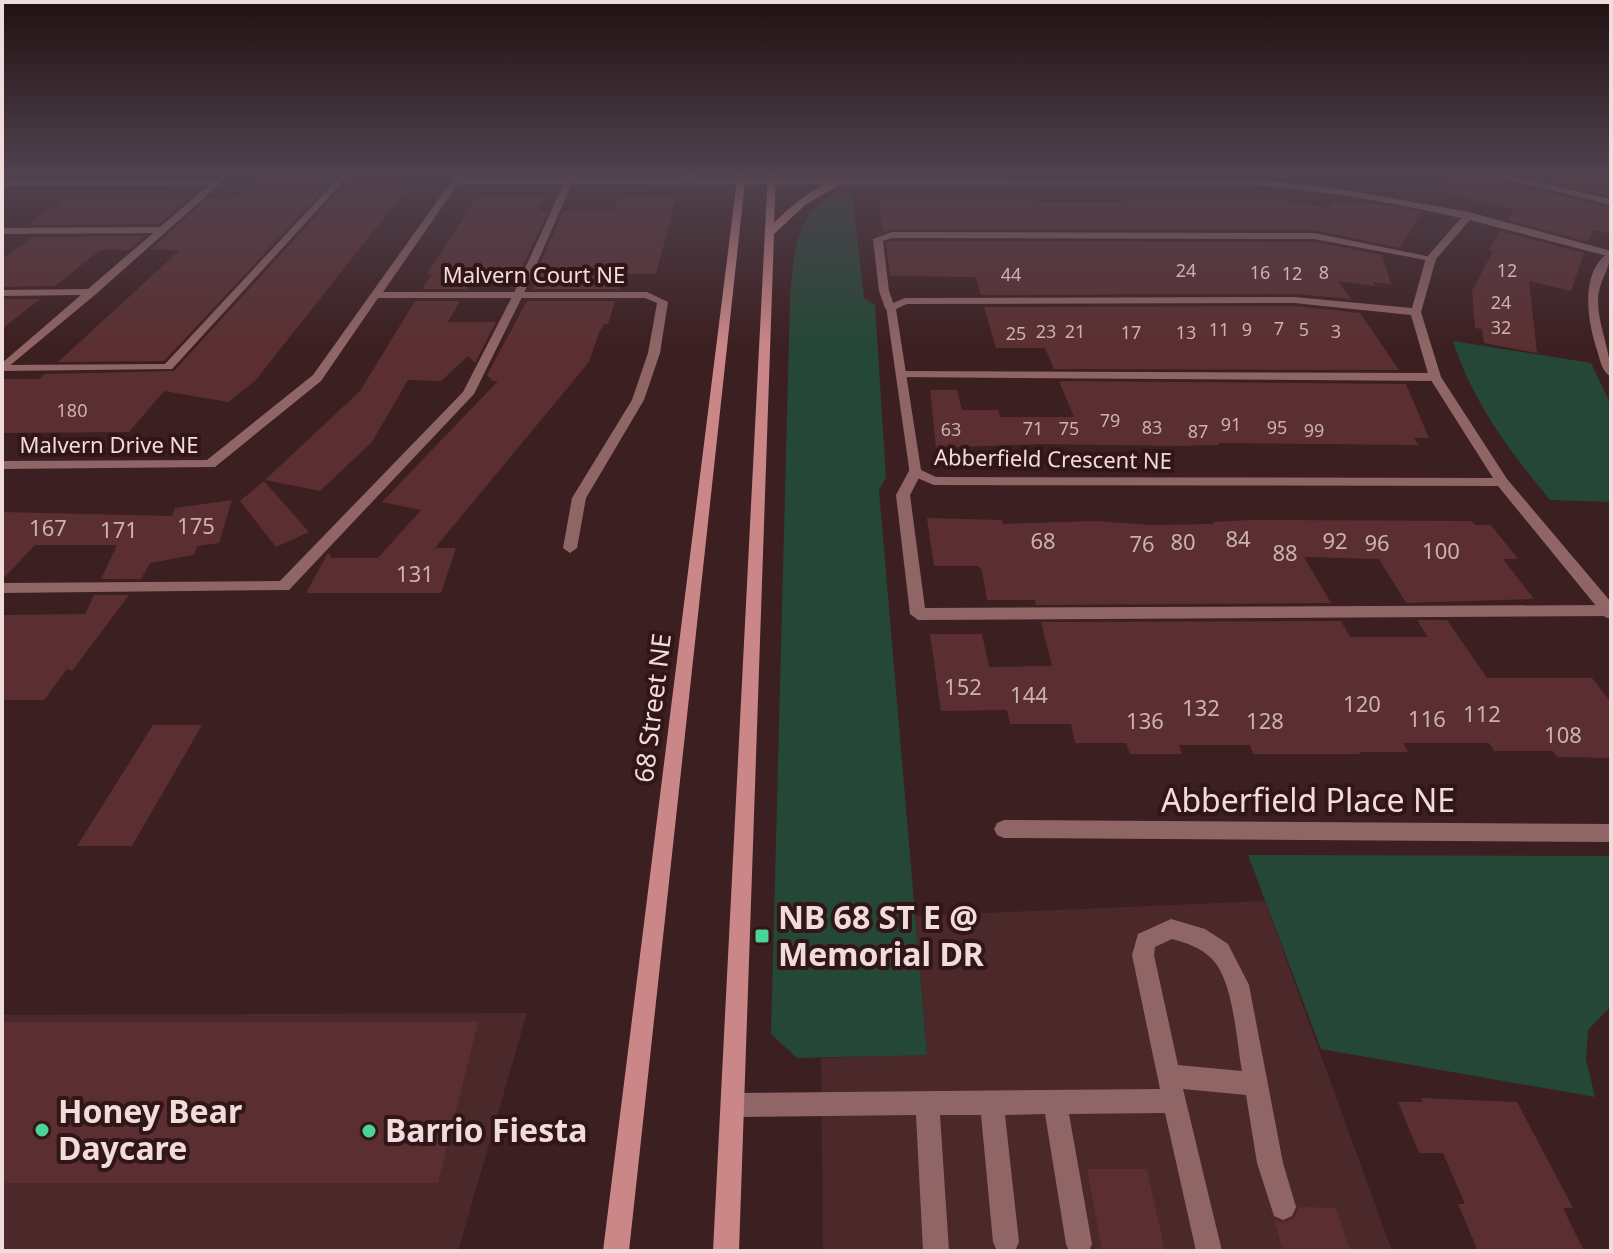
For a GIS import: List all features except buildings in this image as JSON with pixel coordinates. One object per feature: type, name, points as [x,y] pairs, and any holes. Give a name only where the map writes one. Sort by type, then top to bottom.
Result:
[{"type":"main road","name":"68 Street NE","points":[[616,1251],[736,230]]},
{"type":"main road","points":[[726,1251],[768,230]]},
{"type":"main road","points":[[768,235],[772,230]]},
{"type":"street","points":[[2,231],[86,230]]},
{"type":"street","points":[[2,369],[161,230]]},
{"type":"street","points":[[2,369],[168,367],[294,230]]},
{"type":"street","name":"Malvern Drive NE","points":[[2,465],[210,464],[317,378],[421,230]]},
{"type":"street","points":[[2,588],[284,586],[468,394],[547,230]]},
{"type":"street","points":[[1455,230],[1431,258],[1416,312],[1435,377],[1502,482],[1610,612]]},
{"type":"street","points":[[1525,230],[1611,254],[1602,263],[1592,302],[1597,339],[1611,373]]},
{"type":"street","name":"Abberfield Crescent NE","points":[[1431,258],[1314,236],[892,235],[878,239],[915,472],[934,481],[1502,482]]},
{"type":"street","points":[[2,293],[92,292]]},
{"type":"street","name":"Malvern Court NE","points":[[376,295],[647,295],[663,302],[654,353],[638,400],[579,498],[570,548]]},
{"type":"street","points":[[890,308],[905,301],[1294,300],[1416,312]]},
{"type":"street","points":[[900,375],[1435,377]]},
{"type":"street","points":[[915,472],[903,495],[918,614],[1610,612]]},
{"type":"street","name":"Abberfield Place NE","points":[[1004,829],[1611,833]]},
{"type":"street","points":[[1209,1251],[1143,955],[1146,941],[1171,929],[1197,936],[1220,951],[1238,985],[1270,1163],[1283,1207]]},
{"type":"street","points":[[734,1105],[1055,1102],[1172,1088],[1254,1084]]},
{"type":"street","points":[[1055,1102],[1079,1244]]},
{"type":"street","points":[[927,1103],[936,1251]]},
{"type":"street","points":[[992,1103],[1006,1242]]},
{"type":"shaded area","points":[[1265,901],[1392,1251],[823,1251],[821,1058],[927,1054],[915,916]]},
{"type":"shaded area","points":[[527,1013],[458,1251],[2,1251],[2,1015]]},
{"type":"green space","points":[[801,230],[856,230],[864,298],[875,305],[886,477],[879,490],[927,1055],[797,1058],[771,1034],[790,299]]},
{"type":"green space","points":[[1453,341],[1591,363],[1611,405],[1611,502],[1550,500],[1494,425],[1471,385]]},
{"type":"green space","points":[[1248,855],[1611,856],[1611,1006],[1588,1030],[1586,1059],[1595,1097],[1321,1049]]},
{"type":"place","name":"NB 68 ST E @ Memorial DR","points":[[762,936]]},
{"type":"place","name":"Honey Bear Daycare","points":[[42,1130]]},
{"type":"place","name":"Barrio Fiesta","points":[[369,1131]]}]
